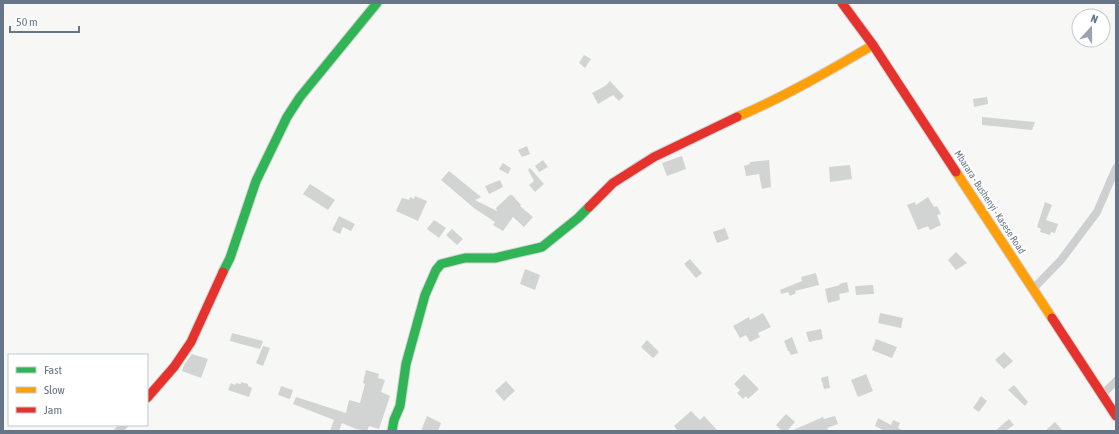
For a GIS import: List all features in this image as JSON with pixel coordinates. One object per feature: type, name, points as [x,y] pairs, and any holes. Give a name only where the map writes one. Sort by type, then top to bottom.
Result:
[{"type":"street","points":[[148,397],[174,367],[191,342],[230,258],[256,181],[287,117],[300,97],[377,3]]},
{"type":"street","name":"Mbarara - Bushenyi - Kasese Road","points":[[842,3],[873,45],[1116,416]]},
{"type":"street","points":[[392,431],[394,420],[400,406],[406,364],[425,295],[436,270],[441,264],[465,258],[495,258],[542,247],[578,218],[613,183],[654,157],[726,122],[768,104],[873,45]]},
{"type":"street","points":[[1033,289],[1061,260],[1097,212],[1116,168]]},
{"type":"street","points":[[1102,395],[1116,381]]},
{"type":"building","points":[[584,55],[591,59],[585,68],[579,63]]},
{"type":"building","points":[[610,81],[624,96],[619,101],[613,95],[598,104],[592,93],[605,86]]},
{"type":"building","points":[[987,97],[988,104],[974,107],[973,99]]},
{"type":"building","points":[[982,117],[1035,122],[1032,130],[982,125]]},
{"type":"building","points":[[527,146],[530,154],[522,157],[518,150]]},
{"type":"building","points":[[682,156],[686,169],[667,176],[662,163]]},
{"type":"building","points":[[543,160],[548,167],[539,172],[535,166]]},
{"type":"building","points":[[769,160],[771,187],[762,189],[759,174],[746,176],[744,166],[750,164],[750,162]]},
{"type":"building","points":[[503,163],[511,168],[508,174],[499,169]]},
{"type":"building","points":[[850,165],[852,179],[830,182],[829,167]]},
{"type":"building","points":[[530,168],[544,184],[535,192],[529,185],[534,181],[528,170]]},
{"type":"building","points":[[449,171],[481,197],[475,200],[497,211],[496,208],[510,195],[512,195],[521,205],[520,206],[533,217],[524,227],[513,217],[503,231],[493,225],[495,222],[474,208],[441,180]]},
{"type":"building","points":[[500,180],[503,187],[489,194],[485,186]]},
{"type":"building","points":[[310,184],[335,200],[328,210],[303,194]]},
{"type":"building","points":[[415,196],[427,201],[418,221],[396,211],[402,198],[409,200],[410,197],[414,199]]},
{"type":"building","points":[[928,197],[934,207],[937,206],[941,214],[937,215],[941,225],[930,230],[928,226],[918,230],[907,205],[915,202],[916,205]]},
{"type":"building","points":[[1045,202],[1052,205],[1046,220],[1058,224],[1055,233],[1051,232],[1050,235],[1040,232],[1041,229],[1037,227]]},
{"type":"building","points":[[339,216],[355,224],[351,231],[343,227],[340,234],[332,230]]},
{"type":"building","points":[[434,220],[446,228],[439,238],[427,229]]},
{"type":"building","points":[[725,228],[729,239],[717,243],[713,232]]},
{"type":"building","points":[[452,229],[463,239],[457,245],[446,235]]},
{"type":"building","points":[[956,252],[967,263],[956,270],[948,260]]},
{"type":"building","points":[[690,259],[702,273],[696,278],[684,264]]},
{"type":"building","points":[[525,269],[540,275],[535,290],[520,284]]},
{"type":"building","points":[[816,273],[819,285],[795,291],[796,293],[790,296],[788,292],[781,294],[780,290],[802,281],[801,277]]},
{"type":"building","points":[[847,282],[849,292],[839,294],[840,300],[828,303],[825,289]]},
{"type":"building","points":[[873,285],[874,294],[856,295],[855,286]]},
{"type":"building","points":[[763,313],[771,327],[758,333],[760,337],[750,342],[746,335],[740,338],[733,326],[749,317],[750,320]]},
{"type":"building","points":[[880,313],[903,318],[901,328],[878,323]]},
{"type":"building","points":[[821,329],[823,339],[809,342],[806,332]]},
{"type":"building","points":[[232,333],[263,341],[260,349],[230,341]]},
{"type":"building","points":[[792,337],[798,353],[791,355],[784,341]]},
{"type":"building","points":[[876,339],[897,347],[892,358],[872,350]]},
{"type":"building","points":[[647,340],[659,352],[653,358],[641,347]]},
{"type":"building","points":[[263,346],[270,348],[263,366],[256,363]]},
{"type":"building","points":[[1004,352],[1013,361],[1004,369],[995,360]]},
{"type":"building","points":[[192,354],[208,359],[201,378],[182,371],[184,365]]},
{"type":"building","points":[[366,370],[379,374],[378,378],[385,380],[381,392],[390,396],[379,429],[369,426],[367,431],[356,429],[342,423],[339,431],[330,431],[334,420],[293,404],[296,397],[346,413],[349,400],[360,403],[365,384],[363,383]]},
{"type":"building","points":[[744,374],[759,389],[748,399],[746,396],[743,399],[737,393],[740,390],[734,384]]},
{"type":"building","points":[[866,374],[873,391],[858,397],[851,380]]},
{"type":"building","points":[[828,376],[830,388],[824,389],[821,378]]},
{"type":"building","points":[[506,381],[515,391],[504,401],[495,391]]},
{"type":"building","points":[[241,382],[248,384],[248,386],[252,388],[249,397],[228,390],[231,383],[235,385],[236,383],[241,384]]},
{"type":"building","points":[[1014,385],[1028,402],[1025,406],[1008,390]]},
{"type":"building","points":[[281,386],[293,390],[290,399],[278,395]]},
{"type":"building","points":[[981,396],[987,401],[979,412],[973,408]]},
{"type":"building","points":[[691,411],[700,420],[704,416],[718,431],[678,431],[674,426]]},
{"type":"building","points":[[786,414],[795,422],[787,431],[782,431],[776,425]]},
{"type":"building","points":[[427,416],[441,423],[438,431],[421,431]]},
{"type":"building","points":[[835,416],[838,424],[827,428],[829,431],[791,431],[823,417],[824,419]]},
{"type":"building","points":[[878,418],[891,425],[893,420],[900,423],[898,428],[904,431],[885,431],[875,426]]},
{"type":"building","points":[[1009,419],[1014,425],[1005,431],[995,431]]},
{"type":"building","points":[[1055,422],[1063,431],[1045,431]]},
{"type":"traffic: fast","points":[[223,272],[230,258],[256,181],[287,117],[300,97],[377,3]]},
{"type":"traffic: fast","points":[[392,431],[394,420],[400,406],[406,364],[425,295],[436,270],[441,264],[465,258],[495,258],[542,247],[578,218],[589,207]]},
{"type":"traffic: slow","points":[[737,117],[789,92],[873,45]]},
{"type":"traffic: slow","points":[[956,172],[1052,318]]},
{"type":"traffic: jam","points":[[842,3],[873,45],[956,172]]},
{"type":"traffic: jam","points":[[589,207],[613,183],[654,157],[737,117]]},
{"type":"traffic: jam","points":[[148,397],[174,367],[191,342],[223,272]]},
{"type":"traffic: jam","points":[[1052,318],[1116,416]]}]
